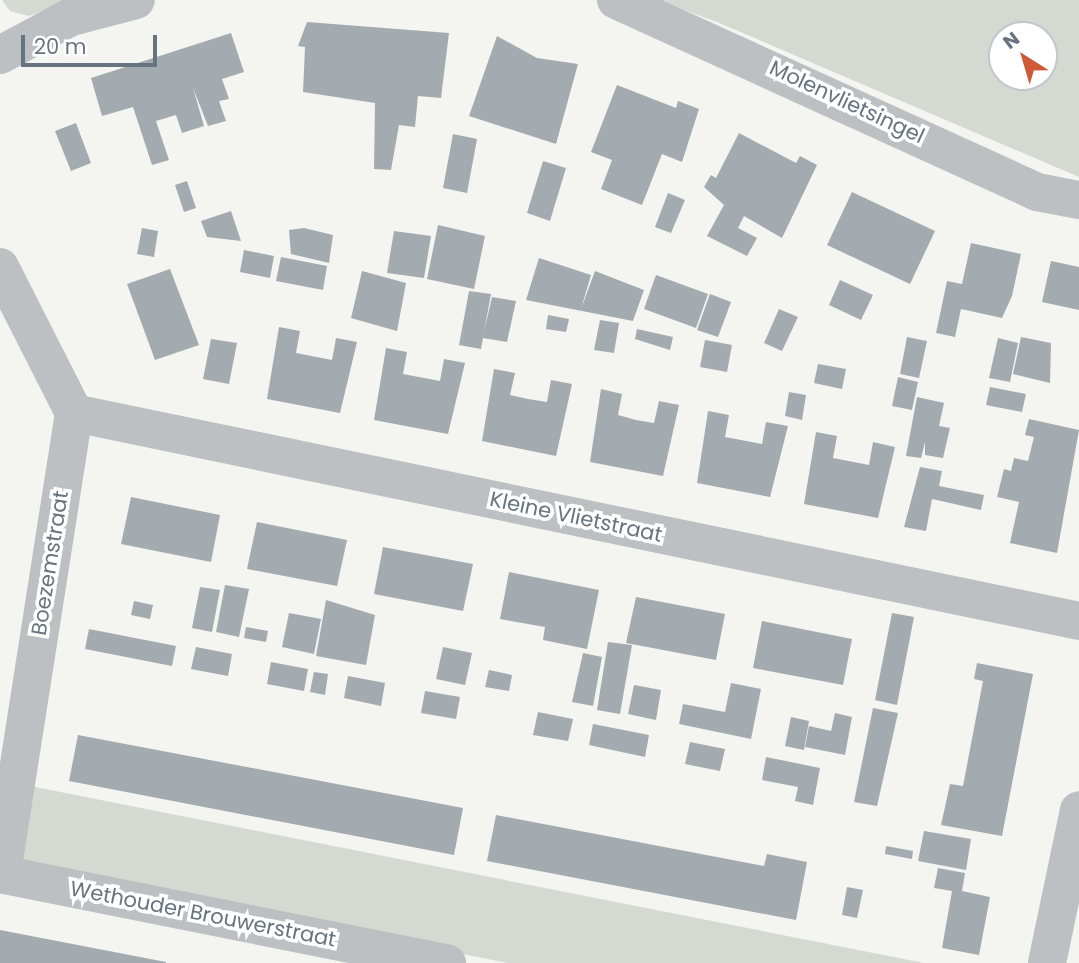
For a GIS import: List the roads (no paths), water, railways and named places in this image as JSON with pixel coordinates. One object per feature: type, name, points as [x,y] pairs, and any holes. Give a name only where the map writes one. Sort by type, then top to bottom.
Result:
[{"type":"street","points":[[0,55],[71,18],[136,0]]},
{"type":"street","name":"Molenvlietsingel","points":[[616,0],[1037,192],[1079,201]]},
{"type":"street","points":[[0,267],[74,413]]},
{"type":"street","name":"Kleine Vlietstraat","points":[[74,413],[1079,621]]},
{"type":"street","name":"Boezemstraat","points":[[1,874],[74,413]]},
{"type":"street","points":[[1047,963],[1079,810]]},
{"type":"street","name":"Wethouder Brouwerstraat","points":[[1,874],[447,963]]}]
